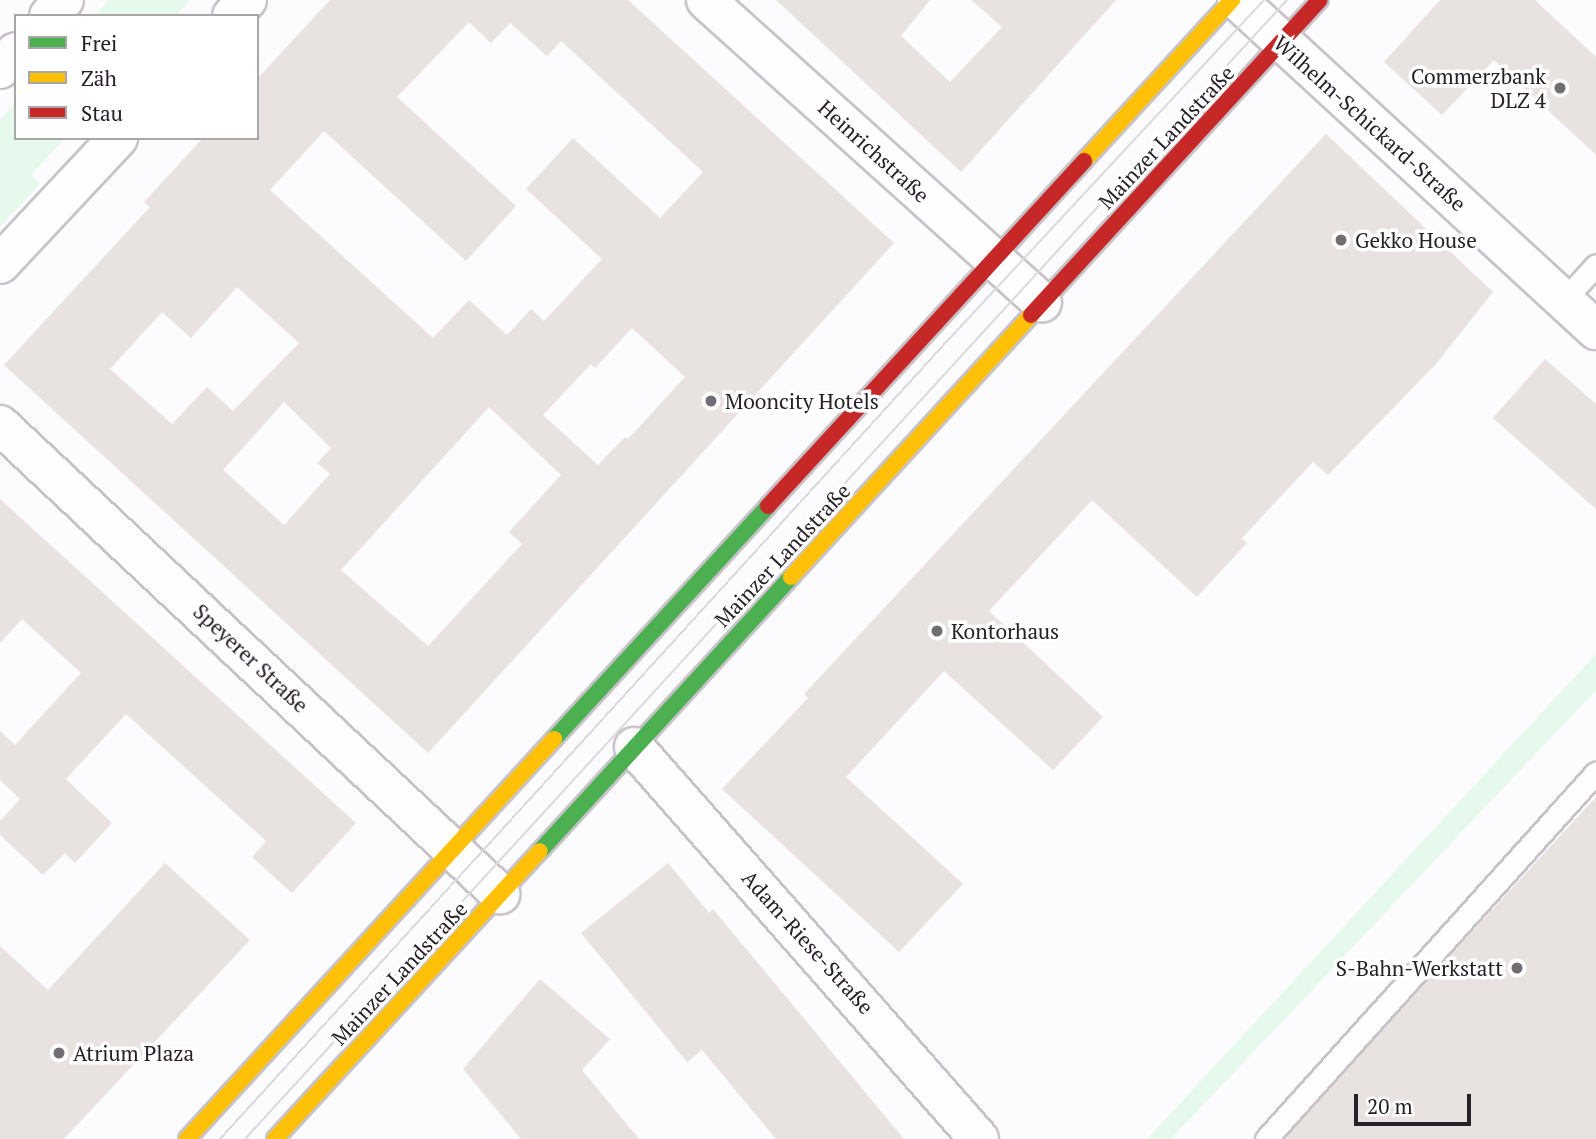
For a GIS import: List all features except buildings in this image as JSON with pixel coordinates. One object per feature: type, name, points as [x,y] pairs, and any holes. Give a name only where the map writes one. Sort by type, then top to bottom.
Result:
[{"type":"main road","name":"Mainzer Landstraße","points":[[187,1139],[1232,0]]},
{"type":"main road","name":"Mainzer Landstraße","points":[[275,1139],[1320,0]]},
{"type":"street","points":[[51,14],[64,0]]},
{"type":"street","points":[[234,14],[247,0]]},
{"type":"street","name":"Heinrichstraße","points":[[706,0],[1042,303]]},
{"type":"street","name":"Wilhelm-Schickard-Straße","points":[[1237,0],[1596,330]]},
{"type":"street","points":[[0,69],[14,54]]},
{"type":"street","points":[[0,264],[116,140]]},
{"type":"street","name":"Speyerer Straße","points":[[0,425],[500,894]]},
{"type":"street","name":"Adam-Riese-Straße","points":[[634,747],[870,1011],[979,1139]]},
{"type":"lane","points":[[1564,300],[1596,265]]},
{"type":"lane","points":[[1266,1139],[1596,773]]},
{"type":"green space","points":[[109,0],[190,0],[178,14],[96,14]]},
{"type":"green space","points":[[14,104],[14,140],[63,140],[31,175],[40,184],[0,227],[0,120]]},
{"type":"green space","points":[[1596,654],[1596,690],[1171,1139],[1147,1139]]},
{"type":"tram line","points":[[220,1139],[950,338],[1264,0]]},
{"type":"tram line","points":[[245,1139],[1287,0]]},
{"type":"traffic: fast","points":[[554,739],[768,506]]},
{"type":"traffic: fast","points":[[540,851],[791,577]]},
{"type":"traffic: slow","points":[[1084,161],[1232,0]]},
{"type":"traffic: slow","points":[[791,577],[1031,315]]},
{"type":"traffic: slow","points":[[187,1139],[554,739]]},
{"type":"traffic: slow","points":[[275,1139],[540,851]]},
{"type":"traffic: jam","points":[[1031,315],[1320,0]]},
{"type":"traffic: jam","points":[[768,506],[1084,161]]},
{"type":"place","name":"Commerzbank DLZ 4","points":[[1560,88]]},
{"type":"place","name":"Gekko House","points":[[1341,240]]},
{"type":"place","name":"Mooncity Hotels","points":[[711,401]]},
{"type":"place","name":"Kontorhaus","points":[[937,631]]},
{"type":"place","name":"S-Bahn-Werkstatt","points":[[1517,968]]},
{"type":"place","name":"Atrium Plaza","points":[[59,1053]]}]
